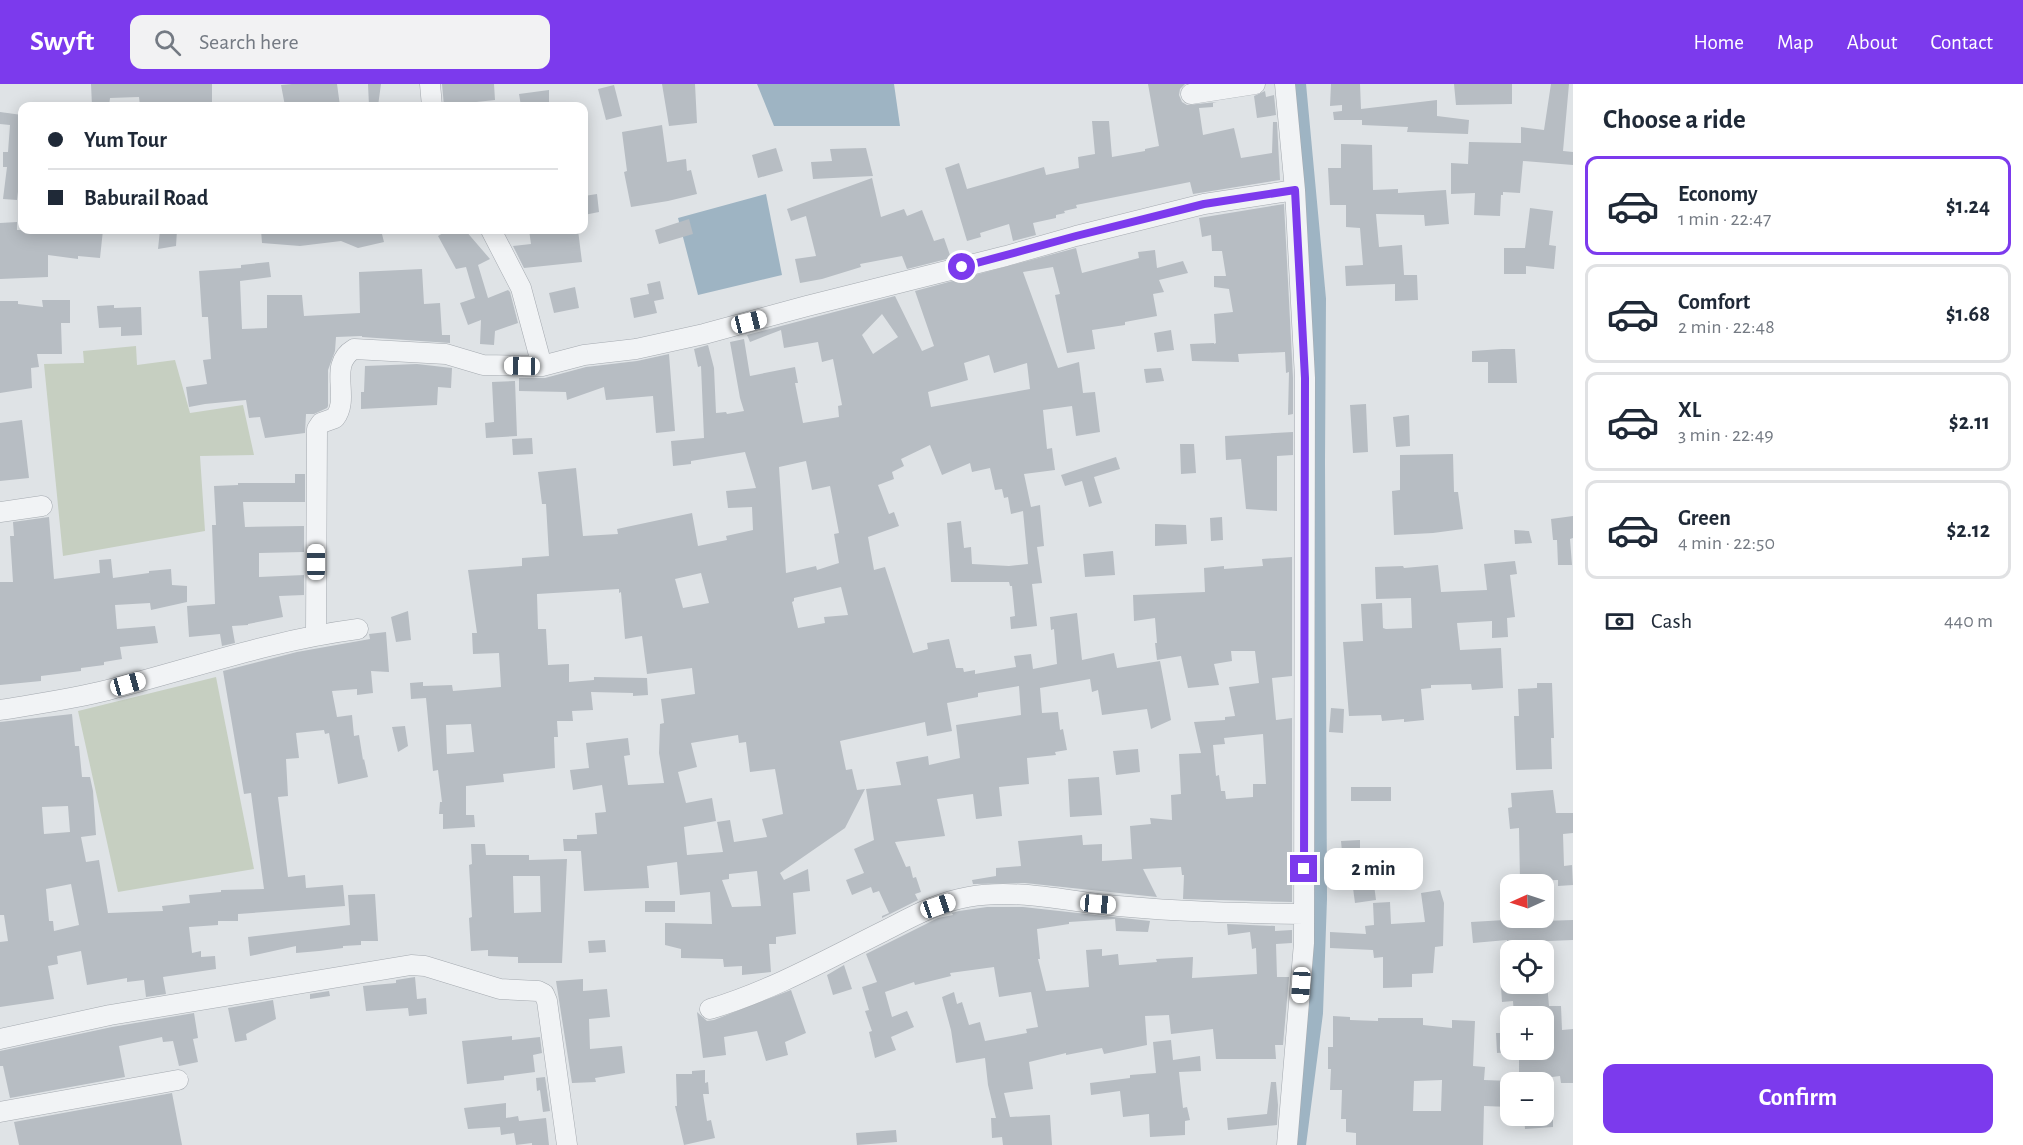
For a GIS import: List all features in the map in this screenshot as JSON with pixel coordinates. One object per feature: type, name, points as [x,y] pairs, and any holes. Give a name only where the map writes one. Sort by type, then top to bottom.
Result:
[{"type":"street","points":[[430,84],[432,102]]},
{"type":"street","points":[[1191,94],[1255,84]]},
{"type":"street","points":[[1285,84],[1295,190],[1305,378],[1304,914],[1299,1007],[1287,1145]]},
{"type":"street","points":[[316,634],[317,429],[321,423],[335,418],[341,406],[340,369],[345,356],[354,349],[446,354],[483,365],[542,366],[584,355],[636,348],[704,334],[1204,204],[1295,190]]},
{"type":"street","points":[[493,234],[521,288],[542,366]]},
{"type":"street","points":[[0,513],[42,506]]},
{"type":"street","points":[[0,710],[107,691],[213,660],[316,634],[357,629]]},
{"type":"street","points":[[710,1009],[776,986],[929,909],[969,897],[1029,895],[1079,903],[1175,911],[1304,914]]},
{"type":"street","points":[[0,1039],[110,1015],[411,965],[425,966],[500,989],[538,991],[544,994],[567,1145]]},
{"type":"street","points":[[0,1112],[178,1080]]},
{"type":"green space","points":[[136,346],[137,365],[175,360],[190,413],[243,405],[254,455],[200,456],[205,531],[63,556],[44,364],[84,363],[83,351]]},
{"type":"green space","points":[[216,677],[254,869],[118,892],[78,711]]},
{"type":"water","points":[[757,84],[894,84],[900,126],[774,126]]},
{"type":"water","points":[[766,194],[782,275],[698,295],[678,218]]},
{"type":"building","points":[[91,84],[212,84],[212,102],[140,102],[139,97],[110,98],[110,102],[92,102]]},
{"type":"building","points":[[337,84],[339,102],[284,102],[281,85]]},
{"type":"building","points":[[368,84],[381,84],[379,102],[369,102]]},
{"type":"building","points":[[442,84],[494,84],[495,100],[444,102]]},
{"type":"building","points":[[662,84],[695,84],[697,123],[669,126]]},
{"type":"building","points":[[1148,84],[1185,84],[1180,89],[1179,95],[1182,102],[1187,105],[1217,102],[1213,103],[1213,107],[1199,108],[1203,135],[1234,128],[1241,158],[1272,153],[1273,122],[1277,122],[1280,180],[1193,194],[1190,182],[1076,205],[1077,208],[1064,211],[1065,213],[1056,215],[1056,218],[1033,223],[1036,235],[1013,241],[1009,224],[980,233],[981,237],[967,241],[945,168],[959,163],[967,189],[1044,167],[1046,175],[1079,168],[1078,157],[1095,154],[1092,121],[1109,121],[1112,157],[1159,146]]},
{"type":"building","points":[[1331,84],[1360,84],[1361,109],[1437,100],[1437,116],[1469,120],[1468,134],[1407,132],[1408,127],[1362,125],[1362,120],[1334,120],[1333,112],[1342,111],[1342,105],[1330,106]]},
{"type":"building","points":[[1454,84],[1512,84],[1512,104],[1456,105]]},
{"type":"building","points":[[1551,84],[1569,84],[1563,151],[1573,152],[1573,165],[1523,161],[1520,193],[1503,192],[1500,216],[1474,215],[1475,193],[1451,194],[1451,163],[1468,164],[1469,142],[1521,143],[1521,127],[1544,130]]},
{"type":"building","points":[[614,85],[622,116],[606,120],[598,89]]},
{"type":"building","points":[[549,90],[549,102],[520,102],[519,94]]},
{"type":"building","points":[[1265,91],[1266,97],[1274,95],[1276,115],[1257,118],[1254,96]]},
{"type":"building","points":[[0,112],[18,114],[17,200],[3,199],[7,167],[3,167],[3,152],[8,152],[10,125],[0,124]]},
{"type":"building","points":[[662,125],[667,162],[686,159],[687,171],[691,170],[697,194],[631,207],[624,172],[627,171],[622,132]]},
{"type":"building","points":[[1341,144],[1372,145],[1373,190],[1398,189],[1398,193],[1446,190],[1449,224],[1425,226],[1424,215],[1376,214],[1379,247],[1402,245],[1404,275],[1417,275],[1418,300],[1395,301],[1395,284],[1346,286],[1345,266],[1363,265],[1360,228],[1346,227],[1346,205],[1330,205],[1328,168],[1341,168]]},
{"type":"building","points":[[776,148],[783,171],[758,178],[752,155]]},
{"type":"building","points":[[866,148],[873,176],[813,179],[811,162],[832,161],[830,149]]},
{"type":"building","points":[[872,178],[881,217],[904,209],[907,216],[922,210],[934,241],[944,238],[951,258],[907,269],[902,256],[860,264],[861,267],[800,283],[795,259],[816,256],[806,216],[791,221],[787,209]]},
{"type":"building","points":[[597,194],[599,212],[588,214],[588,195]]},
{"type":"building","points":[[1284,204],[1293,378],[1293,414],[1288,415],[1289,372],[1286,373],[1285,352],[1238,354],[1239,362],[1192,361],[1190,344],[1216,343],[1214,314],[1233,312],[1229,289],[1214,287],[1214,276],[1226,276],[1222,251],[1212,251],[1211,235],[1202,237],[1199,218]]},
{"type":"building","points":[[1530,208],[1553,211],[1549,245],[1556,246],[1554,269],[1526,266],[1526,274],[1504,274],[1504,248],[1525,248]]},
{"type":"building","points":[[689,219],[693,234],[659,244],[655,230]]},
{"type":"building","points":[[17,222],[18,234],[103,234],[100,258],[78,256],[78,259],[48,255],[48,277],[0,279],[0,223]]},
{"type":"building","points":[[160,234],[177,234],[176,246],[158,249]]},
{"type":"building","points":[[261,234],[382,234],[384,242],[358,248],[341,241],[300,246],[262,243]]},
{"type":"building","points":[[468,234],[490,259],[478,265],[488,298],[508,290],[510,292],[518,323],[495,331],[494,345],[480,344],[481,320],[468,325],[460,303],[475,298],[466,267],[456,269],[438,236]]},
{"type":"building","points":[[530,234],[578,234],[582,262],[524,268],[513,246],[531,244]]},
{"type":"building","points":[[1076,248],[1082,273],[1139,258],[1138,252],[1155,250],[1157,268],[1183,261],[1188,273],[1159,280],[1164,292],[1153,294],[1157,316],[1125,322],[1125,325],[1092,330],[1095,349],[1067,353],[1055,295],[1060,294],[1053,267],[1023,272],[1058,368],[1079,362],[1083,393],[1095,392],[1100,432],[1076,436],[1072,406],[1043,410],[1047,449],[1052,448],[1055,470],[1024,474],[1031,507],[1040,505],[1044,546],[1037,547],[1042,583],[1032,584],[1037,626],[1011,629],[1010,617],[1015,616],[1012,586],[1009,582],[951,582],[947,523],[961,521],[964,548],[971,547],[972,564],[1009,566],[1028,564],[1023,511],[1011,514],[1008,497],[1004,498],[1002,489],[995,490],[990,468],[972,472],[970,463],[942,475],[930,445],[901,459],[904,466],[892,472],[894,479],[878,485],[889,514],[894,512],[899,526],[868,537],[874,570],[885,567],[913,653],[928,649],[927,643],[949,639],[956,668],[963,668],[964,672],[975,670],[975,674],[1016,667],[1014,656],[1031,654],[1033,669],[1057,664],[1054,629],[1051,630],[1050,617],[1077,613],[1082,660],[1114,653],[1117,668],[1160,661],[1171,720],[1151,729],[1147,709],[1102,715],[1098,690],[1092,692],[1090,679],[1040,688],[1042,713],[1058,712],[1060,730],[1063,729],[1067,750],[1055,752],[1056,755],[1027,758],[1029,784],[999,787],[1002,816],[976,819],[973,794],[937,799],[945,836],[895,842],[906,867],[910,866],[913,878],[916,877],[921,892],[915,894],[918,900],[882,918],[889,913],[879,891],[873,893],[871,887],[852,895],[846,880],[864,873],[854,849],[874,840],[866,789],[901,785],[896,762],[928,756],[929,765],[960,758],[956,725],[1021,715],[1019,686],[978,693],[978,697],[947,703],[952,731],[927,736],[925,722],[840,741],[846,770],[852,769],[857,790],[865,789],[845,828],[780,873],[784,880],[808,869],[810,891],[793,893],[796,934],[776,937],[776,944],[769,944],[771,972],[742,975],[742,966],[724,967],[723,959],[681,958],[681,949],[665,945],[665,923],[712,924],[710,892],[680,895],[677,862],[647,866],[649,888],[584,891],[581,851],[564,851],[563,839],[577,839],[577,835],[597,834],[595,813],[606,812],[602,785],[573,790],[570,770],[589,768],[586,743],[628,738],[630,755],[624,756],[628,785],[664,783],[659,753],[660,724],[664,723],[661,699],[695,694],[692,668],[647,674],[642,636],[625,639],[619,589],[537,594],[538,629],[546,629],[548,665],[569,664],[569,682],[594,680],[594,677],[647,678],[648,695],[591,692],[593,710],[572,711],[573,721],[557,721],[558,737],[554,737],[555,768],[503,774],[504,782],[466,786],[466,815],[474,815],[475,827],[443,829],[443,814],[439,814],[440,802],[442,802],[438,770],[433,771],[426,698],[411,699],[410,683],[423,682],[423,686],[452,685],[453,691],[501,687],[499,653],[473,654],[472,633],[477,633],[468,570],[522,566],[522,558],[549,556],[546,504],[542,504],[538,472],[576,468],[583,536],[618,534],[617,529],[692,513],[698,546],[727,540],[726,536],[753,530],[752,507],[728,508],[726,491],[756,488],[745,452],[673,466],[671,441],[704,438],[701,366],[698,367],[694,349],[708,345],[714,368],[716,413],[744,411],[730,342],[744,339],[750,376],[795,367],[798,383],[795,383],[803,423],[839,417],[838,406],[842,405],[833,359],[822,362],[818,342],[784,348],[781,330],[750,342],[747,335],[895,296],[922,351],[934,346],[915,291]],"holes":[[[882,314],[898,337],[873,354],[862,335]],[[989,355],[994,373],[1027,363],[1030,389],[931,407],[928,392],[968,380],[964,363]],[[806,461],[812,490],[830,486],[839,533],[834,534],[839,563],[817,570],[816,566],[786,573],[779,467]],[[701,573],[709,603],[683,608],[675,579]],[[841,587],[848,615],[824,617],[825,623],[798,628],[792,602],[794,598]],[[471,724],[474,752],[447,754],[446,725]],[[738,735],[739,743],[746,742],[750,772],[775,769],[783,814],[762,819],[767,837],[734,842],[730,820],[717,822],[723,852],[687,855],[684,827],[716,821],[712,798],[686,803],[678,772],[697,767],[691,743]],[[757,871],[761,906],[732,907],[722,880],[729,879],[729,874]]]},
{"type":"building","points":[[269,262],[271,277],[240,281],[242,329],[267,328],[267,295],[302,295],[304,316],[360,313],[359,272],[422,269],[424,304],[440,303],[442,335],[450,335],[450,343],[362,336],[336,337],[335,351],[328,370],[328,406],[314,414],[306,414],[305,433],[265,438],[260,417],[249,418],[246,400],[189,407],[186,387],[207,384],[203,360],[211,359],[208,317],[202,317],[199,271],[241,268],[241,265]]},
{"type":"building","points":[[660,281],[664,299],[654,301],[657,313],[634,318],[630,298],[649,294],[647,284]]},
{"type":"building","points":[[575,287],[579,308],[554,313],[549,293]]},
{"type":"building","points":[[42,300],[70,300],[70,323],[61,323],[62,354],[37,354],[39,367],[31,368],[32,388],[0,393],[0,301],[18,301],[18,304],[43,307]]},
{"type":"building","points":[[114,305],[114,308],[141,307],[142,335],[121,336],[121,327],[99,328],[97,306]]},
{"type":"building","points":[[1171,330],[1174,350],[1157,352],[1154,333]]},
{"type":"building","points":[[1515,349],[1517,383],[1488,383],[1488,362],[1472,362],[1472,351]]},
{"type":"building","points":[[669,354],[675,431],[656,433],[653,396],[606,400],[604,387],[567,400],[566,392],[519,391],[519,378],[545,378],[586,367],[637,361]]},
{"type":"building","points":[[417,364],[452,368],[451,388],[438,387],[437,405],[361,409],[365,366]]},
{"type":"building","points":[[1161,368],[1164,381],[1146,383],[1144,369]]},
{"type":"building","points":[[515,381],[517,436],[486,438],[485,423],[494,422],[492,382]]},
{"type":"building","points":[[1366,404],[1368,452],[1353,453],[1350,405]]},
{"type":"building","points":[[1409,415],[1410,446],[1396,447],[1393,417]]},
{"type":"building","points":[[22,420],[29,478],[0,481],[0,423]]},
{"type":"building","points":[[1293,432],[1293,455],[1277,456],[1277,511],[1246,509],[1241,459],[1226,460],[1225,436]]},
{"type":"building","points":[[532,438],[533,454],[513,455],[512,439]]},
{"type":"building","points":[[1180,444],[1194,444],[1196,473],[1181,474]]},
{"type":"building","points":[[1453,454],[1454,492],[1458,492],[1463,529],[1394,535],[1392,491],[1400,490],[1400,455]]},
{"type":"building","points":[[1116,457],[1120,469],[1094,477],[1102,503],[1089,507],[1082,481],[1065,486],[1061,475]]},
{"type":"building","points":[[295,474],[305,474],[305,502],[243,502],[245,527],[304,526],[304,552],[259,553],[259,577],[304,575],[304,595],[279,596],[283,617],[232,626],[235,643],[222,646],[220,634],[189,637],[187,606],[215,604],[212,525],[216,525],[214,486],[238,485],[238,483],[295,483]]},
{"type":"building","points":[[1573,516],[1573,538],[1570,539],[1572,565],[1558,565],[1557,540],[1553,540],[1551,519]]},
{"type":"building","points":[[49,517],[54,579],[100,573],[99,560],[111,559],[113,578],[171,569],[172,585],[187,586],[187,602],[151,610],[150,603],[115,605],[117,629],[155,626],[158,643],[120,647],[122,659],[104,662],[104,665],[81,668],[81,671],[41,676],[41,681],[0,685],[0,582],[13,582],[10,536],[14,536],[13,522]]},
{"type":"building","points":[[1222,517],[1223,540],[1211,541],[1210,518]]},
{"type":"building","points":[[1155,524],[1186,525],[1187,544],[1155,546]]},
{"type":"building","points":[[1514,530],[1529,531],[1532,543],[1515,544]]},
{"type":"building","points":[[1113,551],[1115,575],[1085,577],[1083,554]]},
{"type":"building","points":[[1292,557],[1292,676],[1272,678],[1276,720],[1292,718],[1292,902],[1183,899],[1184,875],[1182,875],[1181,867],[1143,869],[1157,897],[1025,883],[973,884],[972,880],[996,876],[996,868],[1021,866],[1018,841],[1082,835],[1083,845],[1102,844],[1102,861],[1132,859],[1130,826],[1151,824],[1150,818],[1172,820],[1171,795],[1181,794],[1179,754],[1201,753],[1194,722],[1225,720],[1225,717],[1235,716],[1229,687],[1259,683],[1255,651],[1231,651],[1232,661],[1214,664],[1219,685],[1188,688],[1181,656],[1157,660],[1155,618],[1134,621],[1133,595],[1205,592],[1204,568],[1263,566],[1262,559]],"holes":[[[1263,734],[1266,784],[1253,784],[1253,797],[1226,799],[1225,791],[1221,791],[1219,775],[1216,776],[1213,745],[1225,744],[1224,738]]]},
{"type":"building","points":[[1515,561],[1517,574],[1510,575],[1515,617],[1507,618],[1508,637],[1492,638],[1492,621],[1457,623],[1460,650],[1501,648],[1503,688],[1472,690],[1471,684],[1431,685],[1431,688],[1421,689],[1424,720],[1382,721],[1381,715],[1349,716],[1343,642],[1363,641],[1361,604],[1382,603],[1383,628],[1412,628],[1411,598],[1376,599],[1375,567],[1403,566],[1404,568],[1438,565],[1441,592],[1487,590],[1484,564]]},
{"type":"building","points":[[408,611],[411,640],[396,642],[391,617]]},
{"type":"building","points":[[386,632],[389,672],[371,671],[373,693],[357,695],[357,689],[332,691],[337,717],[352,715],[354,736],[359,735],[368,777],[338,784],[329,733],[325,734],[324,730],[296,733],[299,758],[286,759],[288,796],[278,797],[288,877],[305,875],[306,888],[343,885],[345,906],[238,914],[238,921],[218,921],[218,925],[189,927],[192,953],[201,951],[201,957],[215,956],[216,969],[163,977],[166,994],[146,997],[144,980],[127,982],[127,978],[87,985],[81,951],[57,956],[58,964],[48,966],[54,999],[0,1007],[0,942],[8,941],[4,915],[0,915],[0,722],[72,714],[75,746],[79,746],[82,777],[90,777],[93,791],[96,835],[81,837],[86,862],[99,860],[108,913],[163,911],[162,906],[190,903],[189,895],[221,892],[221,890],[264,889],[251,793],[244,794],[223,671],[297,652],[370,639],[369,634]],"holes":[[[68,806],[70,832],[44,834],[42,807]],[[71,884],[79,925],[54,931],[53,921],[49,921],[46,889]]]},
{"type":"building","points":[[1537,683],[1552,683],[1554,738],[1551,738],[1552,769],[1516,770],[1514,716],[1519,716],[1518,689],[1537,688]]},
{"type":"building","points":[[1331,708],[1344,709],[1343,733],[1329,732]]},
{"type":"building","points":[[405,726],[408,746],[398,752],[392,727]]},
{"type":"building","points":[[1138,749],[1140,772],[1116,775],[1113,751]]},
{"type":"building","points":[[1099,777],[1102,815],[1070,817],[1068,779]]},
{"type":"building","points":[[1351,787],[1391,787],[1391,801],[1351,801]]},
{"type":"building","points":[[1553,790],[1556,813],[1573,813],[1573,833],[1563,834],[1564,866],[1572,865],[1573,885],[1558,886],[1558,880],[1554,880],[1554,874],[1520,874],[1519,828],[1510,829],[1508,808],[1512,807],[1511,793]]},
{"type":"building","points":[[1360,840],[1360,851],[1371,850],[1372,860],[1397,857],[1399,874],[1373,877],[1376,900],[1355,903],[1351,873],[1344,874],[1341,841]]},
{"type":"building","points":[[471,844],[485,844],[486,855],[529,855],[529,860],[567,859],[562,963],[518,963],[518,957],[488,956],[488,950],[471,951],[469,865],[472,864]],"holes":[[[513,876],[540,876],[541,912],[514,913]]]},
{"type":"building","points":[[1440,890],[1444,903],[1443,946],[1435,947],[1433,973],[1412,974],[1412,987],[1383,988],[1383,957],[1374,958],[1373,950],[1330,948],[1330,932],[1366,934],[1365,926],[1374,925],[1373,903],[1390,902],[1391,924],[1425,922],[1421,893]]},
{"type":"building","points":[[375,894],[378,941],[361,941],[361,945],[296,953],[296,946],[250,956],[248,937],[350,925],[348,895]]},
{"type":"building","points":[[645,901],[675,901],[675,912],[645,912]]},
{"type":"building","points":[[987,907],[1023,907],[1150,921],[1148,932],[1116,931],[1115,919],[1069,922],[1069,924],[1037,929],[1040,959],[1038,959],[1046,991],[1089,987],[1086,950],[1102,949],[1102,956],[1118,954],[1119,965],[1157,962],[1156,959],[1193,957],[1192,978],[1257,974],[1256,948],[1252,949],[1250,932],[1228,935],[1227,924],[1275,926],[1275,931],[1292,930],[1292,943],[1276,944],[1277,977],[1289,977],[1283,1045],[1275,1045],[1276,1059],[1216,1059],[1213,1029],[1171,1034],[1169,1015],[1145,1016],[1147,1045],[1104,1054],[1102,1048],[1066,1055],[1066,1053],[1029,1062],[1033,1089],[1004,1093],[1010,1117],[1050,1115],[1052,1145],[1003,1145],[1002,1137],[992,1138],[991,1118],[996,1118],[988,1085],[985,1058],[956,1063],[951,1030],[942,997],[954,992],[957,1004],[962,1002],[969,1025],[980,1022],[985,1041],[1027,1033],[1026,1029],[1038,1027],[1031,992],[999,997],[994,967],[950,973],[951,976],[915,985],[914,982],[885,992],[892,1017],[907,1011],[914,1027],[891,1037],[896,1050],[875,1058],[869,1032],[872,1031],[865,1011],[869,1010],[862,987],[877,982],[866,954],[938,918],[953,915],[952,913],[959,911]]},
{"type":"building","points":[[1500,920],[1500,928],[1554,928],[1554,921],[1573,920],[1573,940],[1500,940],[1473,943],[1471,922]]},
{"type":"building","points":[[605,940],[606,952],[589,953],[588,941]]},
{"type":"building","points":[[844,965],[852,989],[833,995],[827,975]]},
{"type":"building","points":[[415,977],[417,999],[426,998],[427,1014],[409,1016],[408,1008],[366,1011],[363,986],[396,983],[396,980]]},
{"type":"building","points":[[583,979],[583,991],[607,989],[610,1017],[589,1019],[590,1049],[622,1046],[625,1073],[595,1078],[596,1082],[572,1083],[556,981]]},
{"type":"building","points":[[791,990],[806,1033],[785,1042],[788,1055],[766,1061],[757,1031],[724,1037],[726,1055],[703,1058],[697,1012],[707,1021],[714,1020]]},
{"type":"building","points":[[329,991],[330,996],[310,999],[310,994]]},
{"type":"building","points":[[1501,994],[1548,994],[1549,1006],[1513,1006],[1513,1001],[1502,1002]]},
{"type":"building","points":[[273,1000],[276,1019],[246,1034],[247,1040],[235,1042],[228,1008]]},
{"type":"building","points":[[1554,1006],[1561,1006],[1562,1030],[1573,1029],[1573,1083],[1561,1083],[1560,1076],[1554,1077],[1554,1072],[1519,1072],[1519,1060],[1554,1060]]},
{"type":"building","points":[[194,1013],[198,1038],[193,1039],[198,1062],[179,1066],[173,1041],[163,1042],[162,1037],[119,1046],[125,1077],[10,1098],[3,1066],[0,1066],[0,1051],[112,1027]]},
{"type":"building","points":[[1333,1016],[1350,1017],[1350,1020],[1378,1021],[1378,1018],[1423,1018],[1423,1025],[1452,1028],[1452,1020],[1475,1021],[1473,1066],[1485,1067],[1484,1080],[1500,1081],[1500,1107],[1484,1106],[1483,1145],[1356,1145],[1356,1133],[1346,1132],[1346,1119],[1341,1119],[1342,1090],[1330,1090],[1331,1069],[1328,1069],[1328,1047],[1333,1047]],"holes":[[[1442,1080],[1441,1111],[1413,1111],[1414,1081]]]},
{"type":"building","points":[[1496,1033],[1500,1033],[1500,1053],[1497,1053]]},
{"type":"building","points":[[512,1036],[512,1040],[540,1037],[542,1053],[533,1055],[535,1072],[504,1076],[504,1080],[467,1084],[462,1041]]},
{"type":"building","points":[[1171,1040],[1173,1060],[1200,1056],[1201,1071],[1179,1072],[1183,1108],[1187,1107],[1190,1120],[1185,1121],[1185,1135],[1150,1137],[1149,1114],[1123,1117],[1120,1091],[1091,1095],[1090,1083],[1130,1078],[1130,1075],[1156,1073],[1153,1042]]},
{"type":"building","points":[[705,1070],[705,1083],[708,1082],[709,1094],[703,1094],[707,1121],[711,1120],[715,1138],[684,1145],[675,1106],[677,1106],[676,1074],[692,1074],[692,1071]]},
{"type":"building","points":[[545,1077],[550,1111],[543,1112],[536,1078]]},
{"type":"building","points":[[1271,1082],[1276,1082],[1277,1125],[1228,1130],[1227,1118],[1267,1114]]},
{"type":"building","points":[[172,1093],[182,1145],[19,1145],[14,1122]]},
{"type":"building","points":[[506,1103],[506,1118],[518,1116],[519,1121],[546,1118],[549,1145],[532,1145],[532,1143],[516,1145],[514,1133],[501,1135],[500,1127],[468,1129],[464,1108]]},
{"type":"building","points":[[1525,1126],[1553,1126],[1553,1127],[1525,1129]]},
{"type":"building","points":[[896,1130],[897,1142],[857,1145],[856,1133]]},
{"type":"waterway","points":[[1298,84],[1318,299],[1319,899],[1315,1013],[1298,1145]]},
{"type":"route","points":[[962,267],[1204,204],[1295,190],[1305,378],[1304,869]]}]
